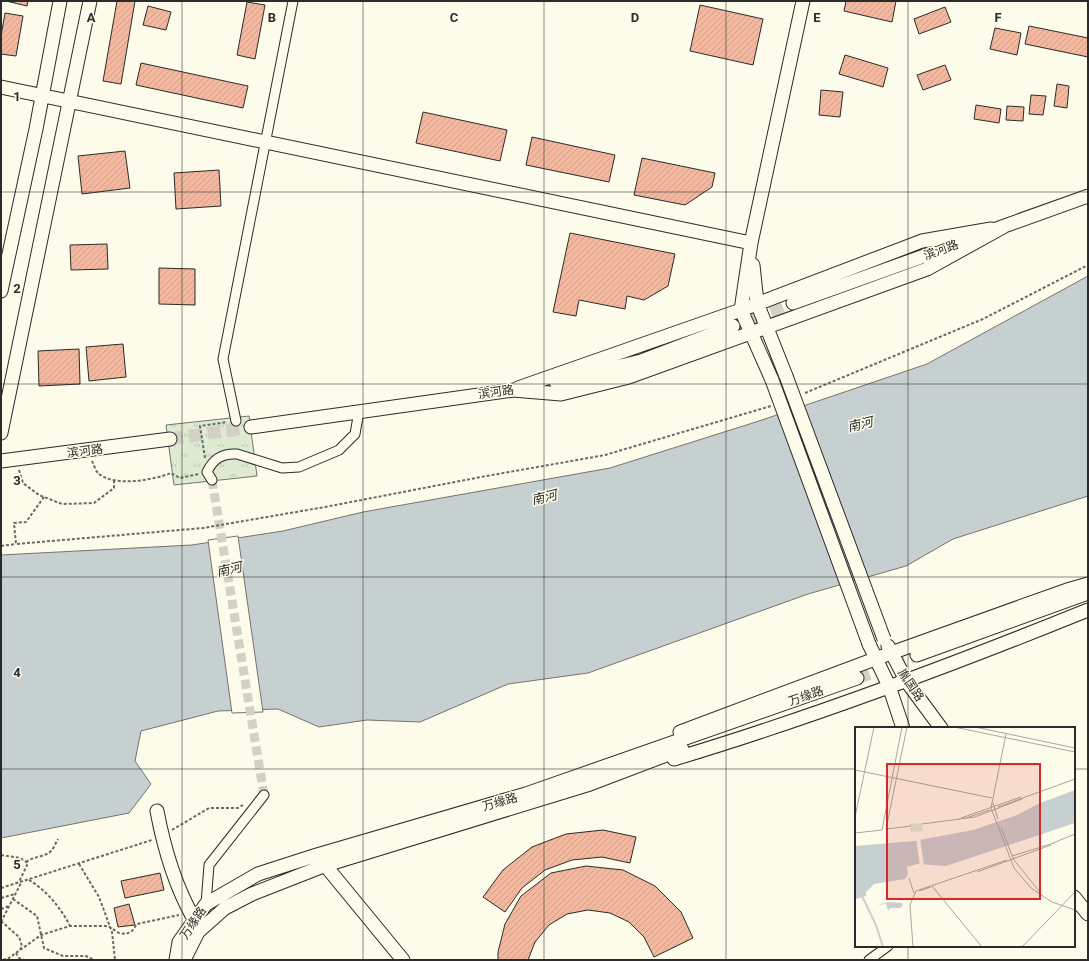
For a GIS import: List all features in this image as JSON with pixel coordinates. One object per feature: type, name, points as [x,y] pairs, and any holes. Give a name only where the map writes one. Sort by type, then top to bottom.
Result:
[{"type":"main road","points":[[1,291],[60,1]]},
{"type":"main road","points":[[1,433],[90,1]]},
{"type":"main road","points":[[741,310],[751,243],[803,1]]},
{"type":"main road","points":[[1,87],[751,243]]},
{"type":"main road","name":"滨河路","points":[[793,303],[1088,196]]},
{"type":"main road","points":[[513,390],[741,310],[922,241],[1003,227]]},
{"type":"main road","points":[[513,390],[561,394],[628,377],[927,268],[1003,227]]},
{"type":"main road","name":"胤国路","points":[[751,243],[757,303],[786,376],[884,639],[907,682],[940,727]]},
{"type":"main road","name":"胤国路","points":[[741,310],[772,380],[869,644],[889,686],[903,727]]},
{"type":"main road","name":"滨河路","points":[[251,427],[513,390],[571,379],[641,361],[734,326]]},
{"type":"main road","name":"滨河路","points":[[1,461],[85,451],[170,438]]},
{"type":"main road","points":[[568,780],[705,721],[891,653],[1088,584]]},
{"type":"main road","points":[[1088,593],[918,660],[1088,599]]},
{"type":"main road","points":[[590,784],[715,747],[889,686],[907,682],[1088,610]]},
{"type":"main road","name":"万缘路","points":[[176,960],[179,942],[192,916],[206,904],[258,874],[317,855],[526,794],[858,682],[590,784],[326,866],[252,894],[225,908],[198,932],[184,960]]},
{"type":"main road","points":[[157,811],[162,837],[180,893],[192,916]]},
{"type":"main road","points":[[317,855],[403,960]]},
{"type":"main road","points":[[1075,898],[1088,914]]},
{"type":"main road","points":[[1075,911],[1088,919]]},
{"type":"street","points":[[236,421],[224,359],[293,1]]},
{"type":"street","points":[[210,476],[215,459],[229,453],[237,454],[282,468],[299,467],[314,462],[339,450],[355,434],[358,411]]},
{"type":"street","points":[[206,904],[209,865],[264,795]]},
{"type":"street","points":[[870,960],[887,947]]},
{"type":"path","points":[[799,395],[983,319],[1088,265]]},
{"type":"path","points":[[1,546],[204,528],[325,507],[605,455],[777,404]]},
{"type":"path","points":[[85,451],[98,474],[114,481],[154,480],[171,473],[180,478],[210,476],[200,426],[236,421]]},
{"type":"path","points":[[16,459],[23,483],[44,497],[62,504],[94,503],[114,488],[114,481]]},
{"type":"path","points":[[16,544],[14,523],[26,522],[44,497]]},
{"type":"path","points":[[1,888],[162,837],[209,808],[238,808],[245,804]]},
{"type":"path","points":[[26,862],[33,856],[42,855],[51,851],[58,839]]},
{"type":"path","points":[[1,855],[20,858],[28,863],[16,894],[1,921],[19,937],[22,946],[19,951]]},
{"type":"path","points":[[79,864],[99,897],[108,926],[112,932],[116,960]]},
{"type":"path","points":[[29,880],[39,886],[51,898],[70,926]]},
{"type":"path","points":[[1,898],[16,894]]},
{"type":"path","points":[[13,899],[36,916],[44,948],[63,956],[86,956],[94,960]]},
{"type":"path","points":[[1,909],[9,906]]},
{"type":"path","points":[[1,952],[2,960],[16,953],[41,935],[70,926],[108,926],[126,934],[132,931],[138,924],[192,916]]},
{"type":"path","points":[[16,953],[19,958],[24,960]]},
{"type":"green space","points":[[249,416],[257,476],[174,485],[166,425]]},
{"type":"water","name":"南河","points":[[1088,276],[1088,496],[953,539],[906,566],[808,594],[588,673],[508,684],[420,722],[367,720],[319,727],[278,709],[218,711],[141,731],[135,761],[151,784],[129,813],[1,838],[1,555],[192,545],[283,531],[363,512],[610,468],[759,421],[927,364]]},
{"type":"pier","points":[[238,536],[263,712],[232,713],[208,540]]},
{"type":"building","points":[[6,1],[28,1],[27,6]]},
{"type":"building","points":[[117,1],[135,1],[121,84],[103,81]]},
{"type":"building","points":[[846,1],[896,1],[892,22],[844,11]]},
{"type":"building","points":[[247,2],[265,5],[255,59],[237,55]]},
{"type":"building","points":[[700,5],[763,19],[753,65],[690,51]]},
{"type":"building","points":[[148,6],[171,12],[166,30],[143,25]]},
{"type":"building","points":[[945,7],[951,22],[919,34],[914,19]]},
{"type":"building","points":[[5,13],[23,16],[16,56],[1,54],[1,36]]},
{"type":"building","points":[[1029,26],[1088,38],[1088,57],[1025,44]]},
{"type":"building","points":[[995,28],[1021,33],[1017,55],[990,49]]},
{"type":"building","points":[[845,55],[888,68],[883,87],[839,74]]},
{"type":"building","points":[[141,63],[248,86],[243,108],[136,85]]},
{"type":"building","points":[[945,65],[951,80],[923,90],[917,75]]},
{"type":"building","points":[[1057,84],[1069,86],[1067,108],[1054,106]]},
{"type":"building","points":[[821,90],[843,92],[840,117],[819,115]]},
{"type":"building","points":[[1031,95],[1046,96],[1043,115],[1029,114]]},
{"type":"building","points":[[976,105],[1001,109],[999,123],[974,119]]},
{"type":"building","points":[[1007,106],[1024,107],[1023,121],[1006,120]]},
{"type":"building","points":[[423,112],[507,130],[500,161],[416,143]]},
{"type":"building","points":[[532,137],[615,155],[609,182],[526,165]]},
{"type":"building","points":[[125,151],[130,188],[82,194],[78,156]]},
{"type":"building","points":[[642,158],[715,173],[712,187],[685,205],[634,195]]},
{"type":"building","points":[[219,170],[221,206],[176,209],[174,173]]},
{"type":"building","points":[[570,233],[675,254],[668,286],[644,300],[627,296],[625,309],[579,300],[576,316],[553,312]]},
{"type":"building","points":[[107,244],[108,269],[71,270],[70,245]]},
{"type":"building","points":[[159,268],[195,269],[195,305],[159,304]]},
{"type":"building","points":[[123,344],[126,377],[89,381],[86,347]]},
{"type":"building","points":[[79,349],[80,384],[39,386],[38,351]]},
{"type":"building","points":[[603,830],[636,837],[630,863],[602,857],[572,860],[545,870],[522,888],[505,912],[483,897],[503,870],[532,847],[566,834]]},
{"type":"building","points":[[586,866],[623,870],[655,886],[681,912],[693,938],[654,957],[644,937],[629,922],[610,913],[588,910],[567,914],[549,925],[535,942],[528,960],[498,960],[498,952],[505,924],[521,896],[551,873]]},
{"type":"building","points":[[160,873],[164,890],[125,898],[121,881]]},
{"type":"building","points":[[129,904],[135,925],[118,927],[114,908]]},
{"type":"tunnel","points":[[735,325],[793,303]]},
{"type":"tunnel","points":[[170,439],[251,427]]},
{"type":"tunnel","points":[[212,480],[264,795]]},
{"type":"tunnel","points":[[857,678],[917,655]]}]
